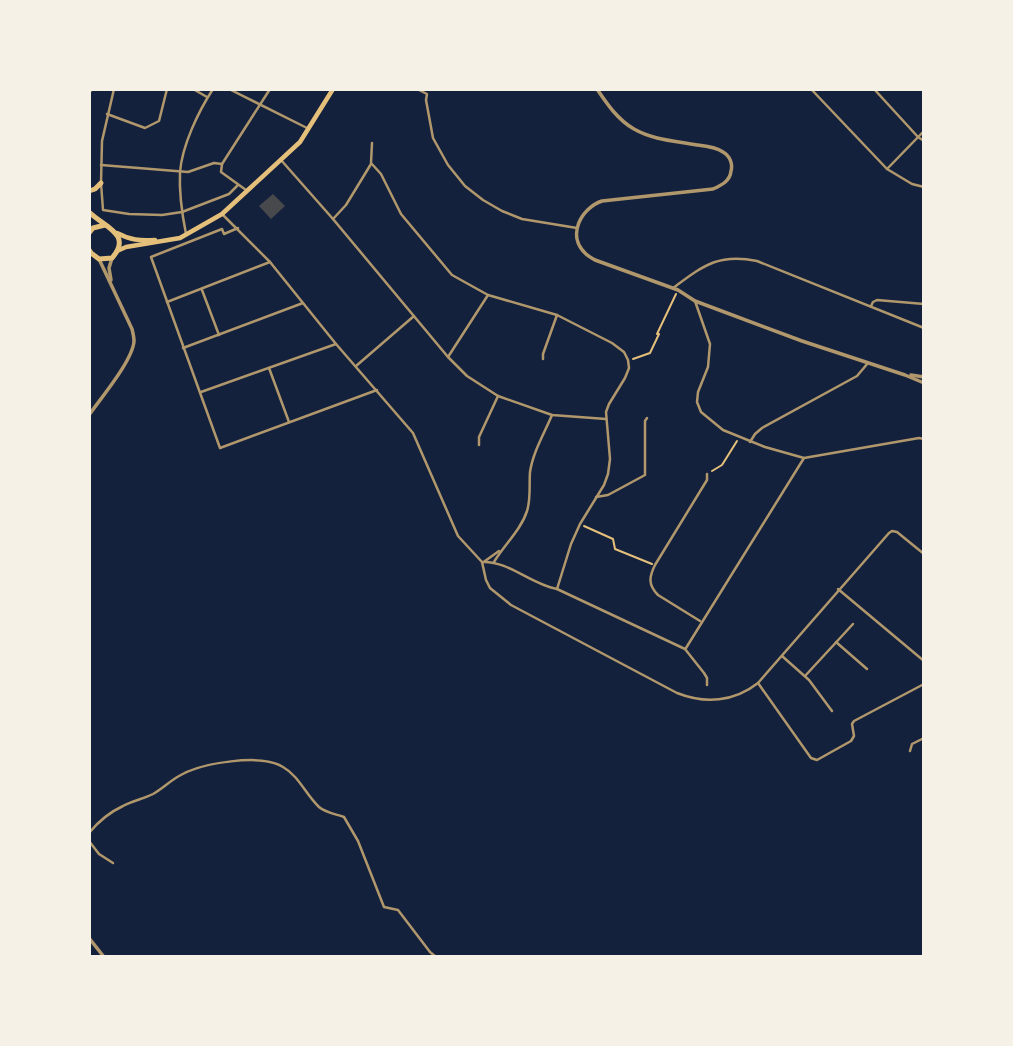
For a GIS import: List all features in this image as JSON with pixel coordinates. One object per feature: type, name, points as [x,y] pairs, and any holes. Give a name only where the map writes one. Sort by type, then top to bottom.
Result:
[{"type":"highway","points":[[89,191],[101,183]]},
{"type":"highway","points":[[89,212],[116,233],[119,244],[112,258],[99,259],[89,250]]},
{"type":"highway","points":[[89,233],[93,228],[105,225]]},
{"type":"main road","points":[[117,251],[180,238],[222,214],[300,142],[333,89]]},
{"type":"main road","points":[[116,233],[138,241],[186,234]]},
{"type":"street","points":[[114,89],[102,141],[103,210],[162,215],[181,212],[229,194],[238,185]]},
{"type":"street","points":[[107,114],[145,128],[159,121],[167,89]]},
{"type":"street","points":[[192,89],[207,97]]},
{"type":"street","points":[[186,234],[181,212],[180,171],[185,146],[213,89]]},
{"type":"street","points":[[229,89],[309,129]]},
{"type":"street","points":[[247,191],[221,172],[222,164],[270,89]]},
{"type":"street","points":[[417,89],[427,94],[433,138],[465,186],[486,202],[522,219],[577,228]]},
{"type":"street","points":[[597,89],[606,103],[633,129],[648,136],[715,148],[728,156],[732,171],[723,185],[713,189],[593,204],[580,219],[577,228],[584,253],[595,260],[676,289],[695,301],[924,383]]},
{"type":"street","points":[[811,89],[887,169],[912,184],[924,187]]},
{"type":"street","points":[[874,89],[924,141]]},
{"type":"street","points":[[887,169],[924,131]]},
{"type":"street","points":[[333,219],[346,205],[372,163],[372,143]]},
{"type":"street","points":[[281,160],[467,376],[498,396],[552,415],[606,419]]},
{"type":"street","points":[[101,165],[188,172],[214,163],[222,164]]},
{"type":"street","points":[[372,163],[381,174],[401,214],[452,275],[488,295],[557,315],[612,343],[624,352],[628,360],[629,368],[609,404],[606,419],[610,459],[608,474],[571,544],[557,589]]},
{"type":"street","points":[[222,214],[270,262],[413,433],[458,536],[482,562],[490,587],[511,605],[677,694],[720,700],[750,690],[892,531],[897,532],[924,554]]},
{"type":"street","points":[[238,228],[224,234],[222,229],[151,257],[220,448],[377,390]]},
{"type":"street","points":[[112,258],[109,268],[112,286]]},
{"type":"street","points":[[89,415],[130,355],[134,341],[132,329],[99,259]]},
{"type":"street","points":[[676,289],[704,265],[715,261],[745,259],[757,261],[924,328]]},
{"type":"street","points":[[167,302],[270,262]]},
{"type":"street","points":[[202,290],[219,335]]},
{"type":"street","points":[[448,357],[488,295]]},
{"type":"street","points":[[871,306],[877,300],[924,304]]},
{"type":"street","points":[[695,301],[710,344],[708,367],[697,402],[701,412],[723,430],[750,442],[804,458],[924,439]]},
{"type":"street","points":[[183,348],[303,303]]},
{"type":"street","points":[[544,359],[543,354],[557,315]]},
{"type":"street","points":[[356,366],[414,316]]},
{"type":"street","points":[[200,392],[336,344]]},
{"type":"street","points":[[750,442],[758,431],[857,376],[869,362]]},
{"type":"street","points":[[269,368],[289,422]]},
{"type":"street","points":[[905,374],[924,377]]},
{"type":"street","points":[[479,445],[498,396]]},
{"type":"street","points":[[494,562],[527,512],[536,450],[552,415]]},
{"type":"street","points":[[596,497],[608,495],[645,475],[647,418]]},
{"type":"street","points":[[685,649],[804,458]]},
{"type":"street","points":[[701,622],[658,594],[653,589],[650,578],[655,565],[707,480],[707,474]]},
{"type":"street","points":[[482,562],[502,549]]},
{"type":"street","points":[[482,562],[494,562],[685,649],[704,673],[707,685]]},
{"type":"street","points":[[838,589],[924,661]]},
{"type":"street","points":[[805,677],[853,624]]},
{"type":"street","points":[[836,642],[867,669]]},
{"type":"street","points":[[782,656],[805,677],[832,710]]},
{"type":"street","points":[[758,683],[811,758],[817,760],[851,741],[854,736],[854,722],[924,684]]},
{"type":"street","points":[[909,751],[912,744],[924,738]]},
{"type":"street","points":[[89,833],[122,806],[152,795],[180,775],[220,763],[241,760],[273,762],[291,772],[319,807],[344,817],[358,841],[384,907],[398,911],[436,957]]},
{"type":"street","points":[[89,841],[113,863]]},
{"type":"street","points":[[89,938],[104,957]]},
{"type":"path","points":[[628,360],[650,353],[676,289]]},
{"type":"path","points":[[707,474],[722,465],[739,437]]},
{"type":"path","points":[[580,524],[613,539],[615,549],[655,565]]},
{"type":"building","points":[[273,194],[285,206],[271,219],[259,206]]}]
